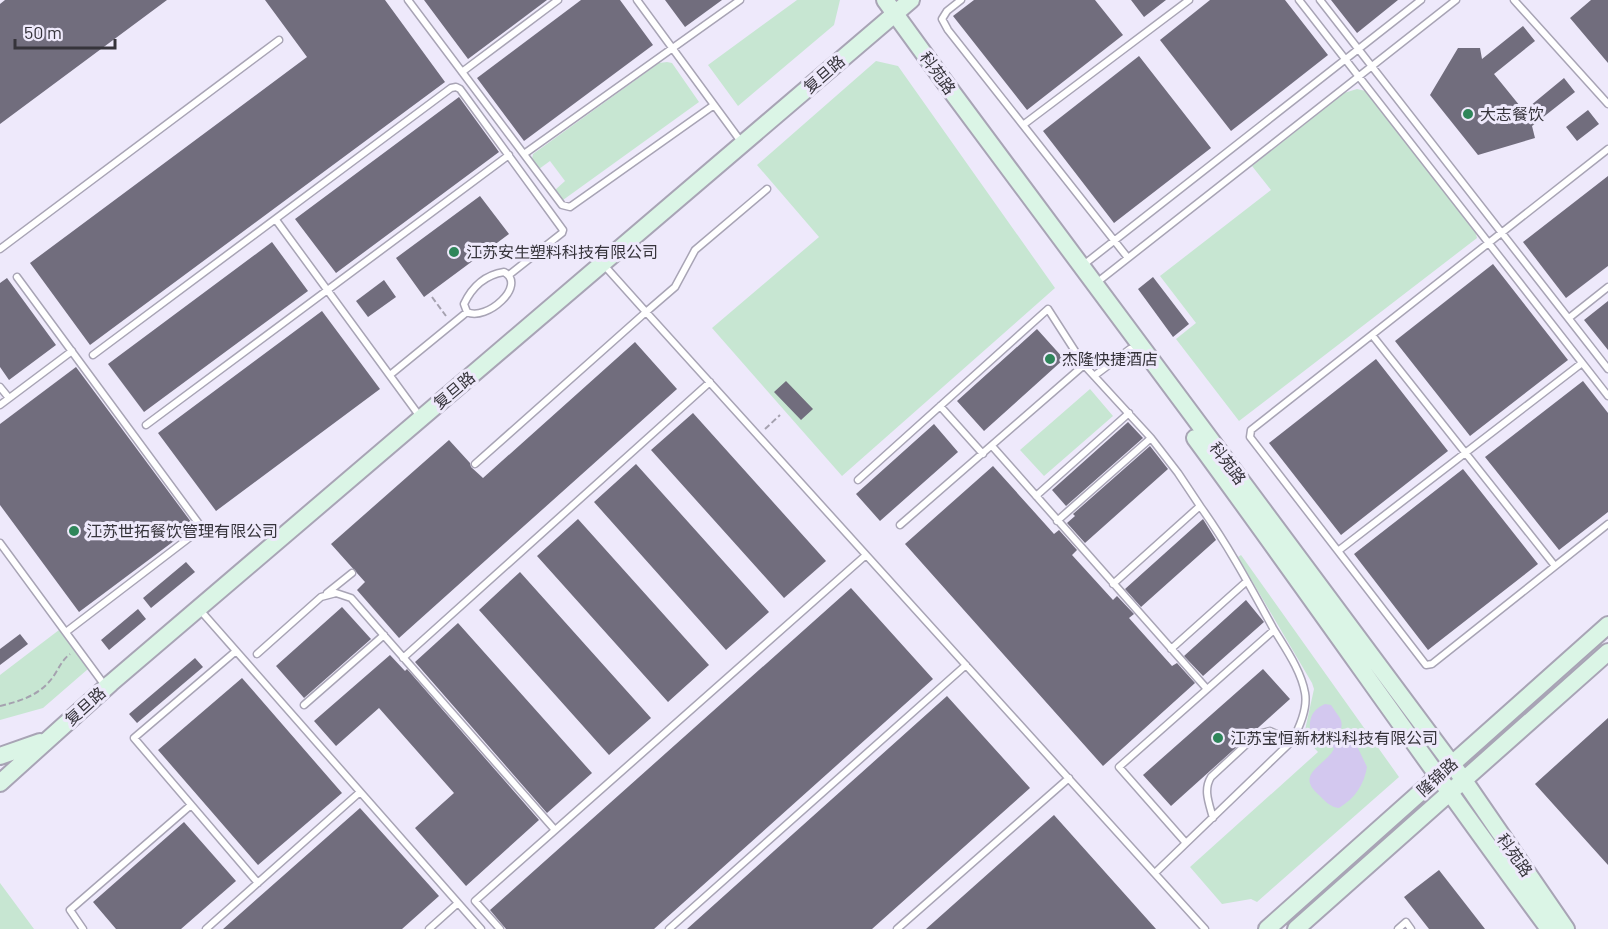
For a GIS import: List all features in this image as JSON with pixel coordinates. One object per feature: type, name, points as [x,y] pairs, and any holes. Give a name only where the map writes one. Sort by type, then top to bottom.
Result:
[{"type":"street","name":"科苑路","points":[[873,0],[889,11],[1095,284],[1463,779],[1566,929]]},
{"type":"street","name":"复旦路","points":[[0,783],[106,687],[742,144],[889,11],[911,0]]},
{"type":"street","name":"科苑路","points":[[889,11],[1130,349],[1296,575],[1448,793],[1549,929]]},
{"type":"street","name":"隆锦路","points":[[1267,929],[1608,625]]},
{"type":"street","name":"隆锦路","points":[[1296,929],[1608,652]]},
{"type":"street","points":[[0,756],[50,738]]},
{"type":"lane","points":[[408,0],[562,206],[570,207],[714,105]]},
{"type":"lane","points":[[462,72],[558,0]]},
{"type":"lane","points":[[637,0],[742,144]]},
{"type":"lane","points":[[524,154],[740,0]]},
{"type":"lane","points":[[961,0],[946,11],[942,19],[948,30],[1128,258]]},
{"type":"lane","points":[[1023,125],[1189,0]]},
{"type":"lane","points":[[1299,0],[1608,396]]},
{"type":"lane","points":[[1320,0],[1608,369]]},
{"type":"lane","points":[[1081,266],[1421,0]]},
{"type":"lane","points":[[1095,284],[1456,0]]},
{"type":"lane","points":[[1514,0],[1608,104]]},
{"type":"lane","points":[[0,249],[279,40]]},
{"type":"lane","points":[[93,355],[451,88],[456,87],[460,89],[563,230],[562,234],[509,275]]},
{"type":"lane","points":[[1608,149],[1251,430],[1250,437],[1426,664],[1432,664],[1608,524]]},
{"type":"lane","points":[[146,425],[509,155]]},
{"type":"lane","points":[[475,464],[675,287],[695,250],[767,189]]},
{"type":"lane","points":[[276,220],[421,418]]},
{"type":"lane","points":[[603,263],[1205,929]]},
{"type":"lane","points":[[504,272],[509,275],[512,281],[511,288],[495,306],[481,314],[474,315],[467,312],[464,304],[468,296],[483,280],[504,272]]},
{"type":"lane","points":[[17,277],[202,528],[66,632]]},
{"type":"lane","points":[[1569,318],[1608,287]]},
{"type":"lane","points":[[858,480],[1048,309],[1084,365],[1129,413],[1178,473],[1218,531],[1247,581],[1300,675],[1306,696],[1301,722],[1292,741],[1155,873]]},
{"type":"lane","points":[[390,375],[467,312]]},
{"type":"lane","points":[[1372,335],[1556,566]]},
{"type":"lane","points":[[1094,376],[1130,349]]},
{"type":"lane","points":[[0,405],[72,351]]},
{"type":"lane","points":[[1338,551],[1582,363]]},
{"type":"lane","points":[[900,525],[1084,365]]},
{"type":"lane","points":[[404,657],[710,382]]},
{"type":"lane","points":[[0,387],[9,398]]},
{"type":"lane","points":[[940,406],[983,454]]},
{"type":"lane","points":[[1036,496],[1129,413]]},
{"type":"lane","points":[[1057,520],[1150,438]]},
{"type":"lane","points":[[992,446],[1207,689]]},
{"type":"lane","points":[[1113,584],[1200,506]]},
{"type":"lane","points":[[1,546],[106,687]]},
{"type":"lane","points":[[500,929],[475,901],[866,555]]},
{"type":"lane","points":[[256,654],[352,573]]},
{"type":"lane","points":[[1171,649],[1247,581]]},
{"type":"lane","points":[[321,597],[336,593],[351,598],[555,830]]},
{"type":"lane","points":[[198,608],[481,929]]},
{"type":"lane","points":[[1186,843],[1119,767],[1274,630]]},
{"type":"lane","points":[[304,705],[384,635]]},
{"type":"lane","points":[[236,651],[134,738],[258,882]]},
{"type":"lane","points":[[669,929],[966,665]]},
{"type":"lane","points":[[1213,818],[1206,791],[1211,777],[1258,734],[1270,731],[1292,741]]},
{"type":"lane","points":[[897,929],[1069,778]]},
{"type":"lane","points":[[206,929],[360,792]]},
{"type":"lane","points":[[83,929],[70,910],[191,804]]},
{"type":"lane","points":[[429,929],[458,903]]},
{"type":"lane","points":[[1398,929],[1406,922],[1411,929]]},
{"type":"path","points":[[432,297],[452,324]]},
{"type":"path","points":[[758,435],[780,415]]},
{"type":"path","points":[[0,706],[28,698],[39,691],[53,677],[64,658],[78,649]]},
{"type":"green space","points":[[797,0],[840,0],[834,25],[738,106],[708,65]]},
{"type":"green space","points":[[876,61],[898,66],[1055,288],[842,476],[712,328],[819,237],[757,165]]},
{"type":"green space","points":[[659,63],[672,63],[699,102],[563,200],[555,190],[565,181],[550,161],[539,169],[532,159],[533,154]]},
{"type":"green space","points":[[1357,89],[1370,92],[1475,230],[1477,238],[1239,421],[1176,339],[1196,323],[1160,276],[1271,190],[1252,166],[1344,93]]},
{"type":"green space","points":[[1090,389],[1113,416],[1044,476],[1020,450]]},
{"type":"green space","points":[[1241,555],[1399,777],[1257,902],[1251,899],[1222,904],[1190,867],[1318,752],[1305,738],[1314,689],[1312,683],[1238,557]]},
{"type":"green space","points":[[59,630],[88,669],[43,708],[0,720],[0,675]]},
{"type":"green space","points":[[0,883],[34,929],[0,929]]},
{"type":"shaded area","points":[[1325,704],[1331,705],[1341,720],[1339,738],[1357,746],[1367,767],[1364,780],[1358,790],[1339,808],[1326,801],[1312,788],[1310,781],[1314,770],[1334,749],[1332,745],[1319,740],[1310,729],[1313,714]]},
{"type":"building","points":[[5,0],[167,0],[0,124],[0,4]]},
{"type":"building","points":[[265,0],[385,0],[445,82],[90,345],[30,263],[307,57]]},
{"type":"building","points":[[424,0],[547,0],[468,59]]},
{"type":"building","points":[[581,0],[620,0],[653,45],[524,141],[477,78]]},
{"type":"building","points":[[665,0],[722,0],[685,27]]},
{"type":"building","points":[[974,0],[1095,0],[1123,35],[1027,110],[953,16]]},
{"type":"building","points":[[1131,0],[1166,0],[1144,17]]},
{"type":"building","points":[[1210,0],[1285,0],[1328,55],[1231,131],[1160,40]]},
{"type":"building","points":[[1331,0],[1398,0],[1357,33]]},
{"type":"building","points":[[1591,0],[1608,0],[1608,63],[1570,18]]},
{"type":"building","points":[[1523,26],[1535,41],[1494,74],[1524,111],[1564,78],[1575,92],[1532,126],[1535,138],[1478,155],[1430,95],[1458,48],[1480,48],[1482,59]]},
{"type":"building","points":[[1139,56],[1211,148],[1114,223],[1043,131]]},
{"type":"building","points":[[459,97],[499,152],[336,273],[295,219]]},
{"type":"building","points":[[1588,110],[1599,124],[1577,141],[1566,127]]},
{"type":"building","points":[[1608,176],[1608,266],[1566,298],[1523,242]]},
{"type":"building","points":[[480,196],[509,234],[424,297],[396,258]]},
{"type":"building","points":[[272,242],[308,291],[144,412],[108,364]]},
{"type":"building","points":[[1493,264],[1568,360],[1470,436],[1395,341]]},
{"type":"building","points":[[1153,277],[1189,324],[1173,337],[1138,289]]},
{"type":"building","points":[[7,278],[56,345],[9,380],[0,367],[0,283]]},
{"type":"building","points":[[384,280],[396,297],[368,317],[356,301]]},
{"type":"building","points":[[1608,301],[1608,350],[1584,320]]},
{"type":"building","points":[[322,311],[380,389],[216,511],[158,433]]},
{"type":"building","points":[[1037,329],[1064,359],[984,431],[957,401]]},
{"type":"building","points":[[635,342],[677,389],[399,638],[357,590],[365,582],[331,544],[449,440],[483,478]]},
{"type":"building","points":[[1105,350],[1110,357],[1101,364],[1095,357]]},
{"type":"building","points":[[1376,359],[1448,451],[1341,535],[1269,443]]},
{"type":"building","points":[[76,367],[194,526],[79,612],[0,505],[0,424]]},
{"type":"building","points":[[786,381],[813,409],[801,420],[774,392]]},
{"type":"building","points":[[1583,381],[1608,413],[1608,512],[1559,550],[1485,457]]},
{"type":"building","points":[[693,413],[826,561],[784,598],[651,450]]},
{"type":"building","points":[[1128,422],[1143,438],[1066,506],[1052,490]]},
{"type":"building","points":[[934,424],[958,452],[880,521],[856,494]]},
{"type":"building","points":[[1150,446],[1168,469],[1085,543],[1067,523],[1075,516],[1073,514]]},
{"type":"building","points":[[636,464],[769,612],[726,650],[594,502]]},
{"type":"building","points":[[993,466],[1054,534],[1059,530],[1077,550],[1072,555],[1113,600],[1117,596],[1134,614],[1129,618],[1172,666],[1177,663],[1195,683],[1103,766],[905,544]]},
{"type":"building","points":[[1463,469],[1538,564],[1428,650],[1354,554]]},
{"type":"building","points":[[578,519],[709,665],[668,702],[537,556]]},
{"type":"building","points":[[1203,519],[1216,540],[1141,607],[1125,589]]},
{"type":"building","points":[[186,562],[195,572],[151,608],[143,598]]},
{"type":"building","points":[[520,572],[651,718],[609,755],[479,610]]},
{"type":"building","points":[[851,588],[933,679],[654,929],[506,929],[490,910]]},
{"type":"building","points":[[1246,600],[1264,622],[1203,676],[1184,656]]},
{"type":"building","points":[[342,607],[371,639],[304,698],[276,666]]},
{"type":"building","points":[[138,609],[146,619],[109,650],[101,640]]},
{"type":"building","points":[[458,623],[592,773],[547,813],[415,662]]},
{"type":"building","points":[[20,634],[28,644],[0,665],[0,649]]},
{"type":"building","points":[[390,655],[405,671],[407,669],[539,820],[466,886],[415,828],[454,793],[379,708],[336,746],[314,721]]},
{"type":"building","points":[[195,658],[203,667],[137,723],[129,714]]},
{"type":"building","points":[[1263,669],[1290,699],[1171,806],[1143,775]]},
{"type":"building","points":[[242,678],[342,793],[258,865],[158,750]]},
{"type":"building","points":[[947,696],[1030,788],[872,929],[687,929]]},
{"type":"building","points":[[1608,718],[1608,865],[1535,784]]},
{"type":"building","points":[[360,808],[439,896],[402,929],[223,929]]},
{"type":"building","points":[[1054,815],[1156,929],[926,929]]},
{"type":"building","points":[[184,822],[236,881],[181,929],[116,929],[93,902]]},
{"type":"building","points":[[1439,870],[1485,929],[1429,929],[1404,897]]},
{"type":"place","name":"大志餐饮","points":[[1468,114]]},
{"type":"place","name":"江苏安生塑料科技有限公司","points":[[454,252]]},
{"type":"place","name":"杰隆快捷酒店","points":[[1050,359]]},
{"type":"place","name":"江苏世拓餐饮管理有限公司","points":[[74,531]]},
{"type":"place","name":"江苏宝恒新材料科技有限公司","points":[[1218,738]]}]
